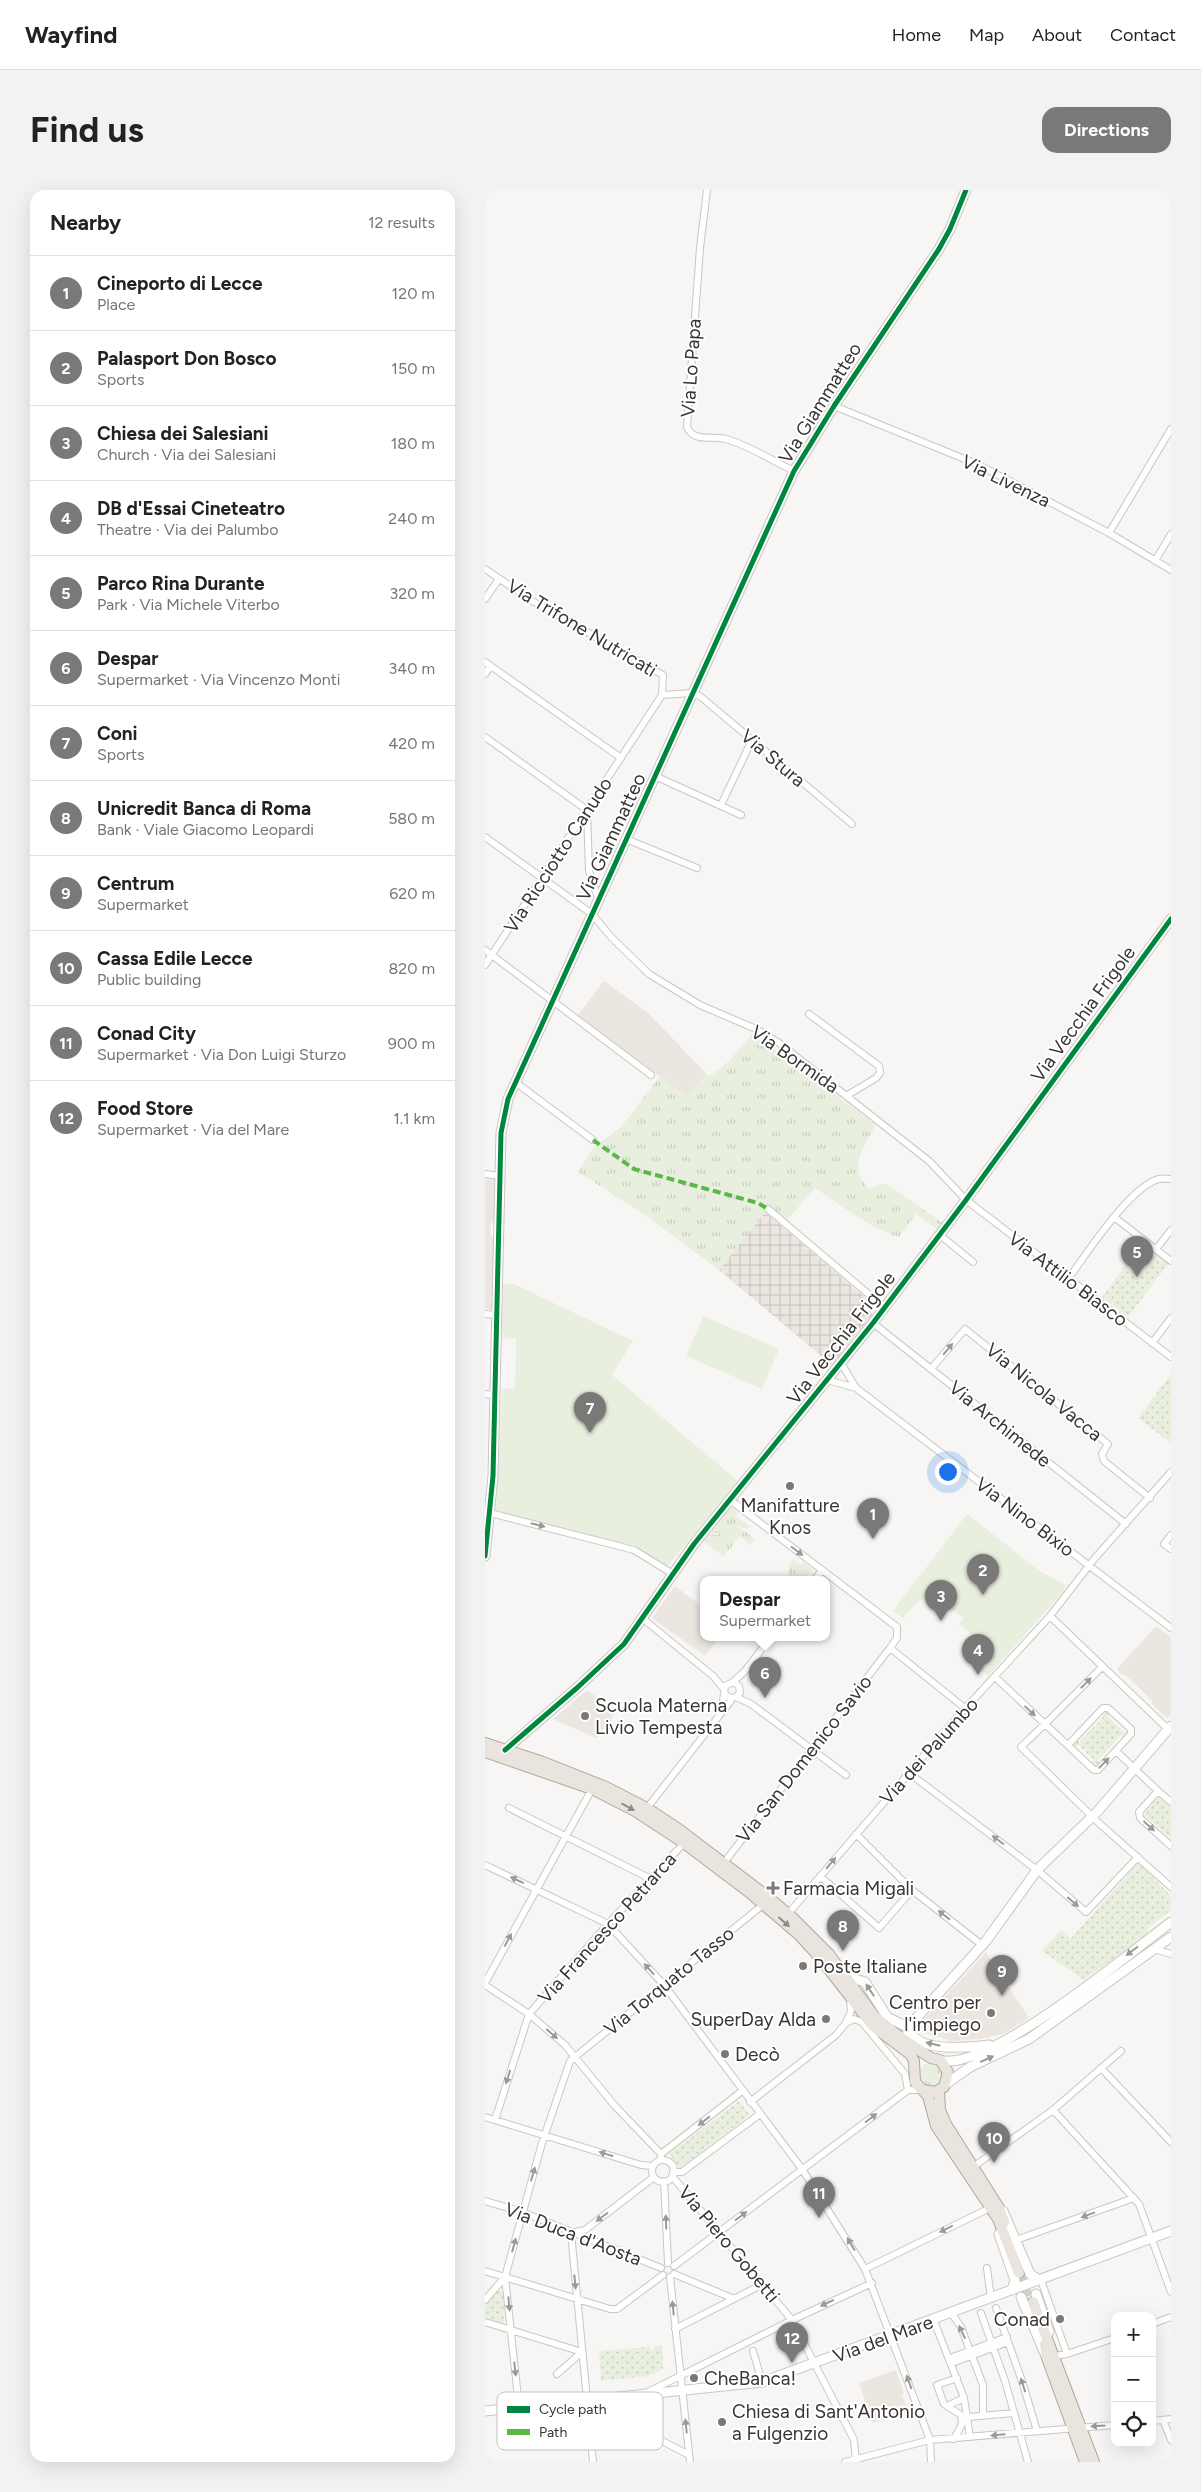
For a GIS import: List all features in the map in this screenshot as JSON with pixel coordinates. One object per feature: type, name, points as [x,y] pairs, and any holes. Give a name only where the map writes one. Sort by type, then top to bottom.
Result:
[{"type":"main road","points":[[485,1743],[543,1762],[606,1787],[647,1808],[721,1866],[788,1914],[823,1948],[875,2017],[910,2044],[935,2059],[948,2072],[942,2087],[941,2115],[973,2167],[994,2209],[1022,2274]]},
{"type":"main road","points":[[485,1752],[592,1789],[635,1811],[721,1866],[764,1904],[820,1958],[877,2030],[911,2055],[914,2061],[915,2082],[930,2101],[937,2126],[994,2209]]},
{"type":"main road","points":[[914,2072],[919,2063],[935,2059]]},
{"type":"main road","points":[[923,2090],[930,2092],[942,2087]]},
{"type":"main road","points":[[1033,2300],[1076,2428],[1085,2462]]},
{"type":"main road","points":[[1076,2428],[1094,2462]]},
{"type":"street","name":"Via Lo Papa","points":[[707,190],[700,248],[687,427],[695,436],[726,439],[794,471]]},
{"type":"street","name":"Via Giammatteo","points":[[485,1556],[490,1513],[489,1475],[495,1394],[500,1176],[504,1115],[515,1082],[794,471],[834,406],[939,249],[951,229],[967,190]]},
{"type":"street","name":"Via Livenza","points":[[834,406],[977,464],[1109,533],[1171,570]]},
{"type":"street","points":[[1109,533],[1171,429]]},
{"type":"street","points":[[1155,561],[1171,534]]},
{"type":"street","name":"Via Trifone Nutricati","points":[[485,569],[534,602],[663,675],[662,695]]},
{"type":"street","points":[[485,599],[499,579]]},
{"type":"street","points":[[485,674],[488,664],[621,758]]},
{"type":"street","points":[[662,695],[693,694]]},
{"type":"street","name":"Via Stura","points":[[693,694],[701,697],[751,742],[852,824]]},
{"type":"street","name":"Via Ricciotto Canudo","points":[[485,965],[662,695]]},
{"type":"street","points":[[485,737],[587,810],[589,871],[598,899]]},
{"type":"street","points":[[721,805],[751,742]]},
{"type":"street","points":[[655,776],[741,814]]},
{"type":"street","name":"Via Bormida","points":[[485,837],[592,914],[612,938],[649,974],[700,1005],[764,1034],[847,1096],[929,1161],[966,1200]]},
{"type":"street","points":[[626,839],[697,868]]},
{"type":"street","name":"Via Vecchia Frigole","points":[[505,1750],[624,1644],[694,1544],[885,1308],[1171,918]]},
{"type":"street","points":[[485,950],[651,1075]]},
{"type":"street","points":[[809,1014],[879,1066],[880,1073],[876,1078],[847,1096]]},
{"type":"street","points":[[515,1082],[593,1140]]},
{"type":"street","points":[[485,1174],[500,1176]]},
{"type":"street","points":[[1068,1279],[1135,1194],[1158,1179],[1171,1179]]},
{"type":"street","name":"Via Attilio Biasco","points":[[966,1200],[1171,1357]]},
{"type":"street","points":[[769,1209],[885,1308]]},
{"type":"street","points":[[1115,1217],[1171,1261]]},
{"type":"street","points":[[1157,1250],[1171,1230]]},
{"type":"street","points":[[939,1235],[973,1262]]},
{"type":"street","points":[[485,1314],[496,1315]]},
{"type":"street","points":[[1152,1343],[1171,1318]]},
{"type":"street","name":"Via Archimede","points":[[873,1323],[1126,1524]]},
{"type":"street","name":"Via Nicola Vacca","points":[[931,1369],[965,1328],[1108,1444],[1103,1450],[1102,1459],[1150,1498]]},
{"type":"street","name":"Via Nino Bixio","points":[[841,1363],[856,1388],[1171,1628]]},
{"type":"street","name":"Via Nino Bixio","points":[[827,1380],[856,1388]]},
{"type":"street","points":[[485,1394],[495,1394]]},
{"type":"street","name":"Via dei Palumbo","points":[[788,1914],[909,1773],[1050,1616],[1089,1566],[1170,1475]]},
{"type":"street","points":[[731,1500],[830,1576]]},
{"type":"street","points":[[490,1513],[634,1550],[673,1574]]},
{"type":"street","points":[[1171,1536],[1164,1544],[1171,1549]]},
{"type":"street","points":[[817,1576],[822,1570]]},
{"type":"street","points":[[830,1576],[897,1627],[897,1638],[890,1648],[966,1709]]},
{"type":"street","points":[[910,2044],[908,2028],[982,1945],[1037,1870],[1092,1817],[1170,1728],[1102,1667],[1050,1616]]},
{"type":"street","points":[[642,1618],[713,1676],[725,1691],[734,1698],[751,1704]]},
{"type":"street","points":[[647,1808],[734,1698],[736,1685],[768,1641]]},
{"type":"street","name":"Via San Domenico Savio","points":[[721,1866],[890,1648]]},
{"type":"street","points":[[1102,1667],[1021,1748],[1092,1817],[1171,1887]]},
{"type":"street","points":[[713,1676],[736,1685],[751,1704],[846,1775]]},
{"type":"street","points":[[995,1678],[1094,1770],[1097,1770],[1116,1751],[1131,1734],[1131,1729],[1108,1708],[1103,1708],[1068,1745]]},
{"type":"street","points":[[725,1691],[736,1685]]},
{"type":"street","points":[[722,1712],[725,1691]]},
{"type":"street","points":[[1116,1751],[1171,1802]]},
{"type":"street","points":[[909,1773],[1037,1870],[1086,1912],[1138,1857]]},
{"type":"street","points":[[592,1789],[535,1889],[485,1984],[529,2014],[565,2045],[615,2106],[661,2157],[670,2163],[673,2174]]},
{"type":"street","points":[[1158,1791],[1139,1812],[1140,1818],[1171,1846]]},
{"type":"street","points":[[509,1808],[651,1879]]},
{"type":"street","points":[[856,1834],[912,1890],[982,1945]]},
{"type":"street","name":"Via Francesco Petrarca","points":[[529,2014],[684,1843]]},
{"type":"street","points":[[485,1865],[609,1924],[664,1985],[750,2102],[803,2169],[872,2283],[930,2440],[931,2462]]},
{"type":"street","points":[[820,1876],[879,1928],[912,1890]]},
{"type":"street","name":"Via Torquato Tasso","points":[[505,2277],[545,2135],[564,2072],[570,2061],[764,1904]]},
{"type":"street","points":[[935,2059],[958,2062],[1031,2027],[1171,1922]]},
{"type":"street","points":[[942,2087],[970,2067],[1029,2039],[1064,2016],[1171,1937]]},
{"type":"street","points":[[1154,1949],[1171,1954]]},
{"type":"street","points":[[844,1976],[865,1982],[890,2020],[903,2025],[917,2018]]},
{"type":"street","points":[[750,2102],[836,2036],[846,2023],[851,2011],[849,1996]]},
{"type":"street","points":[[1058,2007],[1064,2016]]},
{"type":"street","points":[[495,2120],[529,2014]]},
{"type":"street","points":[[917,2018],[912,2028],[913,2036],[926,2043],[956,2047],[998,2044]]},
{"type":"street","points":[[846,2023],[854,2019],[859,2020],[905,2074],[909,2090],[923,2090]]},
{"type":"street","points":[[973,2167],[1053,2110],[1121,2052]]},
{"type":"street","points":[[1101,2068],[1171,2142]]},
{"type":"street","name":"Via Duca d'Aosta","points":[[662,2272],[720,2232],[909,2090]]},
{"type":"street","points":[[654,2177],[653,2166],[661,2157],[742,2091]]},
{"type":"street","points":[[1053,2110],[1139,2204],[1171,2292]]},
{"type":"street","points":[[665,2181],[673,2174],[682,2172],[760,2114]]},
{"type":"street","points":[[485,2117],[641,2165],[653,2166]]},
{"type":"street","name":"Via Piero Gobetti","points":[[673,2174],[792,2320],[854,2440],[856,2460]]},
{"type":"street","points":[[654,2177],[665,2181]]},
{"type":"street","points":[[585,2392],[571,2233],[585,2230],[654,2177]]},
{"type":"street","points":[[665,2181],[675,2329],[689,2458]]},
{"type":"street","points":[[1016,2240],[1134,2198]]},
{"type":"street","name":"Via Duca d'Aosta","points":[[485,2201],[522,2212],[662,2272],[732,2298]]},
{"type":"street","points":[[865,2269],[994,2209],[1005,2213],[1016,2240],[1022,2274],[1012,2294]]},
{"type":"street","name":"Via del Mare","points":[[663,2393],[763,2382],[1012,2294],[1171,2231]]},
{"type":"street","points":[[987,2268],[991,2300]]},
{"type":"street","points":[[485,2271],[610,2309],[617,2308],[662,2272]]},
{"type":"street","points":[[1022,2274],[1040,2282],[1067,2354]]},
{"type":"street","points":[[485,2300],[505,2277]]},
{"type":"street","points":[[505,2277],[517,2392]]},
{"type":"street","points":[[1033,2300],[1040,2282]]},
{"type":"street","points":[[649,2392],[792,2320],[872,2283]]},
{"type":"street","points":[[497,2284],[507,2288]]},
{"type":"street","points":[[675,2329],[732,2298],[763,2284]]},
{"type":"street","points":[[1012,2294],[1031,2290],[1033,2300]]},
{"type":"street","points":[[1012,2294],[1042,2352],[1051,2357],[1067,2354],[1111,2339]]},
{"type":"street","points":[[996,2308],[1037,2431]]},
{"type":"street","points":[[981,2313],[1021,2433],[1027,2462]]},
{"type":"street","points":[[952,2314],[961,2327],[983,2385],[987,2415]]},
{"type":"street","points":[[1156,2323],[1171,2317]]},
{"type":"street","points":[[934,2321],[939,2338],[951,2361],[964,2398],[970,2437]]},
{"type":"street","points":[[485,2322],[582,2352]]},
{"type":"street","points":[[951,2361],[1007,2340]]},
{"type":"street","points":[[753,2351],[763,2382]]},
{"type":"street","points":[[557,2374],[582,2352]]},
{"type":"street","points":[[954,2439],[963,2424],[961,2415],[944,2404],[937,2385],[957,2378]]},
{"type":"street","points":[[947,2406],[964,2398]]},
{"type":"street","points":[[968,2417],[1014,2413]]},
{"type":"street","points":[[1156,2421],[1171,2419]]},
{"type":"street","points":[[1163,2420],[1171,2440]]},
{"type":"street","points":[[845,2462],[930,2440],[1111,2425]]},
{"type":"street","points":[[663,2443],[689,2458]]},
{"type":"shaded area","points":[[604,981],[648,1013],[707,1074],[687,1097],[578,1015]]},
{"type":"shaded area","points":[[485,1179],[496,1180],[494,1220],[491,1223],[490,1236],[494,1237],[494,1296],[491,1297],[491,1303],[494,1304],[493,1309],[485,1309]]},
{"type":"shaded area","points":[[765,1212],[867,1299],[862,1305],[873,1314],[832,1365],[719,1270]]},
{"type":"shaded area","points":[[675,1586],[700,1605],[700,1641],[716,1641],[705,1656],[652,1618]]},
{"type":"shaded area","points":[[1156,1626],[1171,1637],[1171,1714],[1167,1718],[1152,1704],[1152,1700],[1117,1669]]},
{"type":"shaded area","name":"Scuola Materna Livio Tempesta","points":[[587,1690],[616,1712],[596,1738],[553,1719]]},
{"type":"shaded area","points":[[986,1952],[1029,2018],[1003,2034],[981,2039],[951,2041],[922,2032],[920,2024]]},
{"type":"shaded area","points":[[896,2370],[908,2411],[872,2423],[859,2383]]},
{"type":"green space","points":[[752,1034],[770,1045],[876,1125],[866,1141],[859,1158],[859,1174],[863,1181],[870,1189],[878,1185],[887,1184],[944,1224],[939,1231],[916,1214],[899,1237],[876,1228],[815,1188],[782,1226],[765,1212],[719,1270],[645,1215],[578,1172],[594,1147],[621,1127],[660,1076],[687,1097],[707,1074],[710,1076],[729,1061]]},
{"type":"green space","points":[[1142,1242],[1169,1263],[1128,1317],[1102,1297]]},
{"type":"green space","points":[[502,1283],[514,1284],[633,1341],[612,1375],[738,1481],[667,1567],[636,1549],[496,1511],[502,1389],[515,1388],[516,1339],[501,1338]]},
{"type":"green space","points":[[703,1316],[779,1349],[762,1389],[686,1356]]},
{"type":"green space","points":[[1171,1374],[1171,1443],[1138,1418]]},
{"type":"green space","points":[[731,1507],[738,1512],[735,1516],[751,1527],[745,1529],[737,1526],[724,1532],[710,1532]]},
{"type":"green space","points":[[967,1514],[1040,1571],[1067,1586],[1064,1586],[1064,1591],[988,1676],[976,1667],[972,1668],[971,1659],[962,1652],[974,1636],[959,1625],[963,1618],[949,1607],[937,1600],[926,1599],[920,1601],[903,1618],[893,1611]]},
{"type":"green space","points":[[737,1527],[755,1540],[751,1545],[740,1536],[724,1557],[703,1541],[709,1533],[716,1535]]},
{"type":"green space","points":[[793,1559],[801,1565],[803,1562],[813,1569],[807,1576],[789,1576],[788,1566]]},
{"type":"green space","points":[[1106,1710],[1110,1714],[1107,1716],[1123,1731],[1128,1732],[1124,1738],[1121,1735],[1098,1760],[1099,1765],[1095,1766],[1091,1762],[1094,1760],[1079,1745],[1074,1746],[1073,1744],[1078,1739],[1079,1742],[1104,1716],[1103,1712]]},
{"type":"green space","points":[[1159,1796],[1171,1805],[1171,1838],[1144,1815]]},
{"type":"green space","points":[[1138,1863],[1171,1896],[1171,1910],[1146,1930],[1148,1934],[1084,1980],[1042,1951],[1061,1930],[1071,1938]]},
{"type":"green space","points":[[931,2063],[939,2067],[943,2075],[939,2083],[931,2087],[923,2083],[919,2075],[923,2067]]},
{"type":"green space","points":[[739,2101],[750,2115],[680,2168],[669,2154]]},
{"type":"green space","points":[[498,2290],[504,2292],[504,2325],[485,2318],[485,2306]]},
{"type":"green space","points":[[662,2345],[663,2369],[648,2376],[601,2381],[599,2351],[649,2347],[650,2350],[654,2350],[654,2346]]},
{"type":"tunnel","points":[[1019,2273],[1030,2303]]},
{"type":"marked path","points":[[593,1140],[634,1169],[758,1203],[768,1209]]},
{"type":"cycle path","points":[[485,1556],[493,1476],[501,1133],[508,1099],[794,471],[834,406],[939,249],[950,229],[966,190]]},
{"type":"cycle path","points":[[505,1750],[578,1687],[624,1644],[694,1544],[873,1323],[966,1200],[1171,919]]},
{"type":"place","name":"Parco Rina Durante","points":[[1137,1277]]},
{"type":"place","name":"Coni","points":[[590,1433]]},
{"type":"place","name":"Manifatture Knos","points":[[790,1486]]},
{"type":"place","name":"Cineporto di Lecce","points":[[873,1539]]},
{"type":"place","name":"Palasport Don Bosco","points":[[983,1595]]},
{"type":"place","name":"Chiesa dei Salesiani","points":[[941,1621]]},
{"type":"place","name":"DB d'Essai Cineteatro","points":[[978,1675]]},
{"type":"place","name":"Despar","points":[[765,1698]]},
{"type":"place","name":"Scuola Materna Livio Tempesta","points":[[585,1716]]},
{"type":"place","name":"Farmacia Migali","points":[[773,1888]]},
{"type":"place","name":"Unicredit Banca di Roma","points":[[843,1951]]},
{"type":"place","name":"Poste Italiane","points":[[803,1966]]},
{"type":"place","name":"Centrum","points":[[1002,1996]]},
{"type":"place","name":"Centro per l'impiego","points":[[991,2013]]},
{"type":"place","name":"SuperDay Alda","points":[[826,2019]]},
{"type":"place","name":"Decò","points":[[725,2054]]},
{"type":"place","name":"Cassa Edile Lecce","points":[[994,2163]]},
{"type":"place","name":"Conad City","points":[[819,2218]]},
{"type":"place","name":"Conad","points":[[1060,2319]]},
{"type":"place","name":"Food Store","points":[[792,2363]]},
{"type":"place","name":"CheBanca!","points":[[694,2378]]},
{"type":"place","name":"Chiesa di Sant'Antonio a Fulgenzio","points":[[722,2422]]}]
